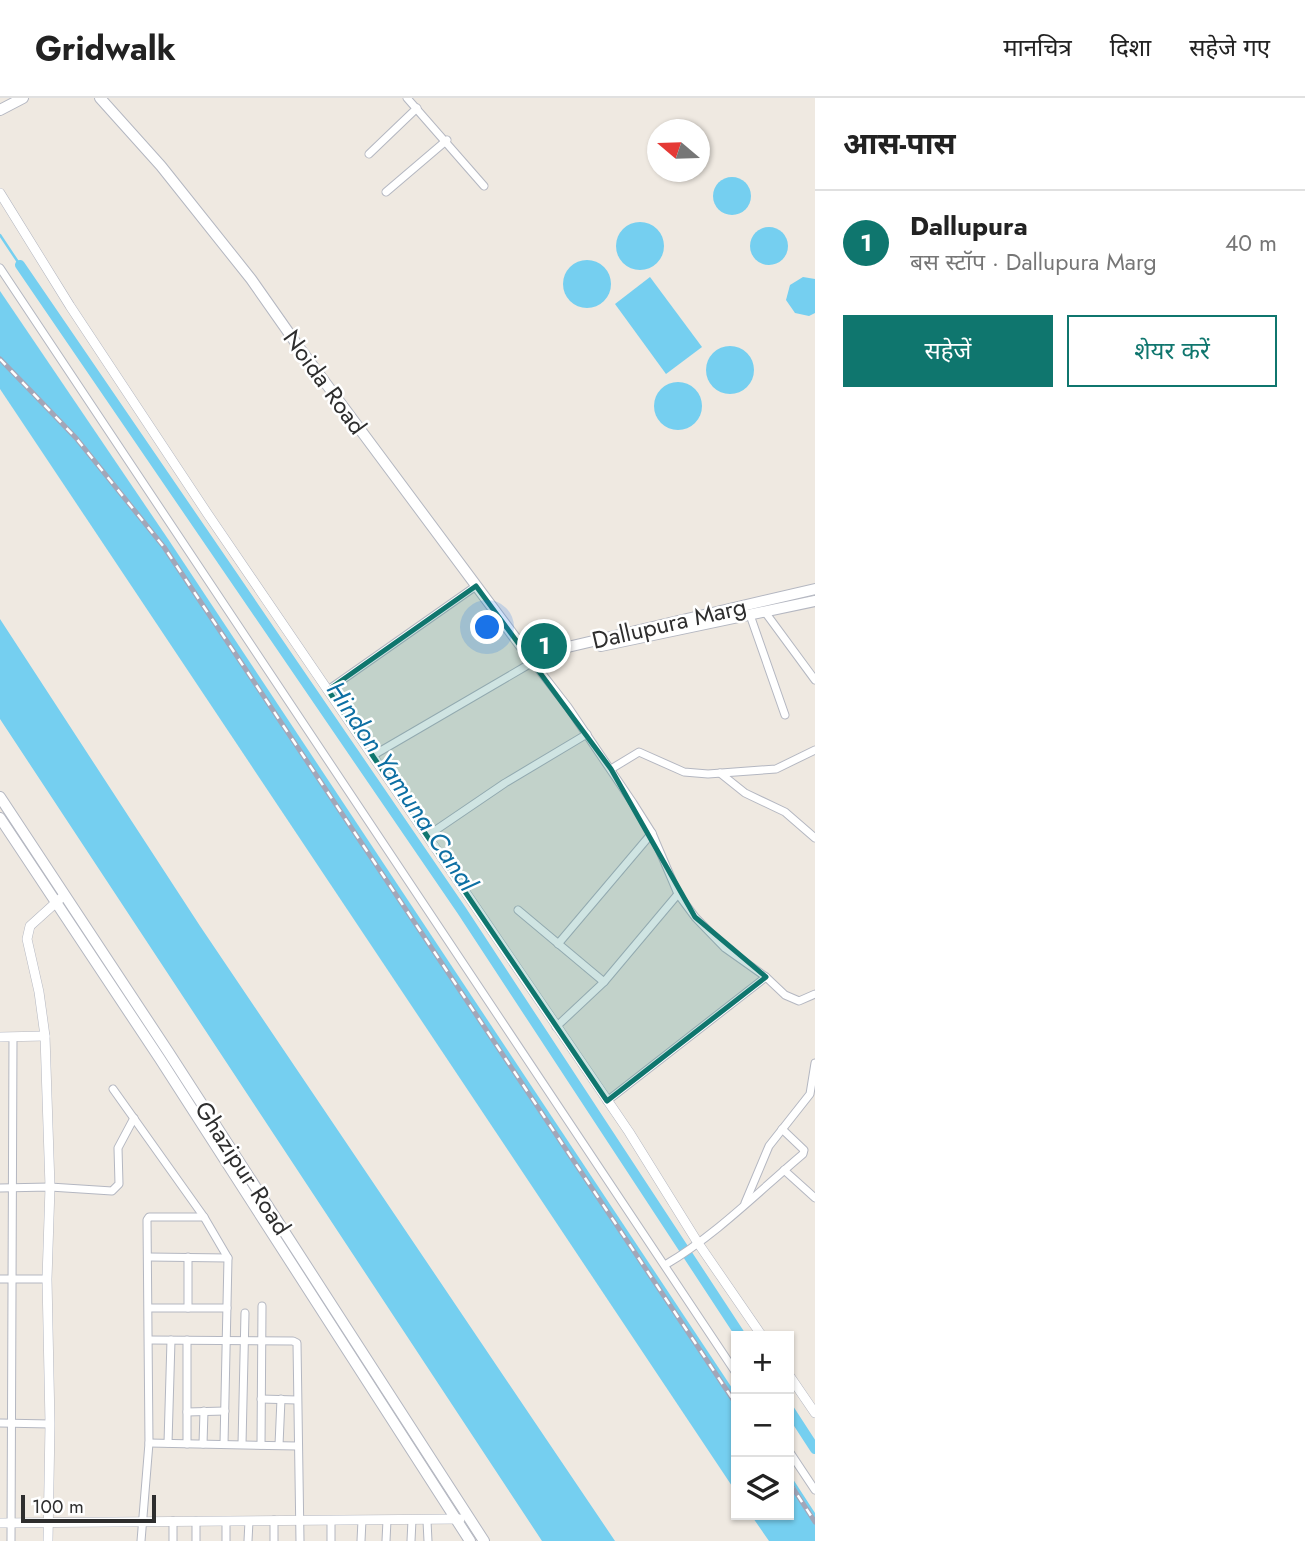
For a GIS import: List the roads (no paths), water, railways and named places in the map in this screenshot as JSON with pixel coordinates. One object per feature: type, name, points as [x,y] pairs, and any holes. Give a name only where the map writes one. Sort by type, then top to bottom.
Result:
[{"type":"main road","points":[[0,110],[23,98]]},
{"type":"main road","name":"Noida Road","points":[[100,98],[162,166],[251,279],[533,662]]},
{"type":"main road","name":"Dallupura Marg","points":[[547,655],[555,650],[815,589]]},
{"type":"main road","name":"Dallupura Marg","points":[[547,655],[558,656],[815,601]]},
{"type":"main road","points":[[533,662],[547,655]]},
{"type":"main road","name":"Ghazipur Road","points":[[0,797],[168,1071],[470,1541]]},
{"type":"main road","name":"Ghazipur Road","points":[[0,818],[61,899],[484,1541]]},
{"type":"street","points":[[407,98],[484,186]]},
{"type":"street","points":[[369,154],[417,108]]},
{"type":"street","points":[[386,192],[447,141]]},
{"type":"street","points":[[0,193],[70,306],[207,513],[607,1101],[698,1243],[759,1331]]},
{"type":"street","points":[[0,268],[731,1365]]},
{"type":"street","points":[[328,690],[476,586]]},
{"type":"street","points":[[765,612],[815,680]]},
{"type":"street","points":[[750,615],[785,715]]},
{"type":"street","points":[[372,756],[533,662],[587,734],[652,833],[678,894],[695,917],[725,948],[766,977],[785,995],[795,1000],[815,995]]},
{"type":"street","points":[[427,836],[505,783],[587,734]]},
{"type":"street","points":[[611,769],[639,752],[684,772],[720,773],[776,769],[815,750]]},
{"type":"street","points":[[720,773],[744,793],[785,812],[815,838]]},
{"type":"street","points":[[558,944],[652,833]]},
{"type":"street","points":[[556,1027],[604,982],[678,894]]},
{"type":"street","points":[[48,1541],[50,1424],[47,1279],[50,1187],[45,1036],[27,932],[30,926],[61,899]]},
{"type":"street","points":[[518,911],[604,982]]},
{"type":"street","points":[[607,1101],[766,977]]},
{"type":"street","points":[[0,1037],[45,1036]]},
{"type":"street","points":[[10,1541],[13,1037]]},
{"type":"street","points":[[743,1207],[769,1146],[810,1094],[815,1063]]},
{"type":"street","points":[[113,1088],[204,1217],[228,1258],[224,1444]]},
{"type":"street","points":[[0,1188],[50,1187],[112,1191],[119,1184],[118,1147],[134,1118]]},
{"type":"street","points":[[665,1265],[689,1250],[743,1207],[804,1151],[782,1129]]},
{"type":"street","points":[[784,1170],[815,1198]]},
{"type":"street","points":[[141,1541],[149,1443],[148,1218],[204,1217]]},
{"type":"street","points":[[149,1257],[228,1258]]},
{"type":"street","points":[[188,1257],[188,1308]]},
{"type":"street","points":[[0,1279],[47,1279]]},
{"type":"street","points":[[261,1445],[262,1306]]},
{"type":"street","points":[[149,1308],[227,1308]]},
{"type":"street","points":[[242,1444],[245,1313]]},
{"type":"street","points":[[149,1340],[262,1340],[297,1343],[299,1541]]},
{"type":"street","points":[[168,1443],[171,1340]]},
{"type":"street","points":[[187,1340],[187,1444]]},
{"type":"street","points":[[794,1382],[815,1413]]},
{"type":"street","points":[[261,1399],[297,1399]]},
{"type":"street","points":[[279,1445],[281,1399]]},
{"type":"street","points":[[203,1444],[204,1411]]},
{"type":"street","points":[[187,1412],[225,1411]]},
{"type":"street","points":[[0,1423],[50,1424]]},
{"type":"street","points":[[149,1443],[297,1446]]},
{"type":"street","points":[[793,1457],[815,1490]]},
{"type":"street","points":[[0,1523],[469,1519]]},
{"type":"street","points":[[274,1520],[274,1541]]},
{"type":"street","points":[[331,1520],[331,1541]]},
{"type":"street","points":[[361,1541],[362,1520]]},
{"type":"street","points":[[386,1541],[387,1520]]},
{"type":"street","points":[[411,1541],[412,1520]]},
{"type":"street","points":[[173,1521],[173,1541]]},
{"type":"street","points":[[196,1521],[196,1541]]},
{"type":"street","points":[[226,1521],[226,1541]]},
{"type":"street","points":[[248,1541],[249,1521]]},
{"type":"street","points":[[427,1521],[428,1541]]},
{"type":"water","points":[[732,177],[745,183],[751,196],[745,209],[732,215],[719,209],[713,196],[719,183]]},
{"type":"water","points":[[640,222],[657,229],[664,246],[657,263],[640,270],[623,263],[616,246],[623,229]]},
{"type":"water","points":[[769,227],[782,233],[788,246],[782,259],[769,265],[756,259],[750,246],[756,233]]},
{"type":"water","points":[[587,260],[604,267],[611,284],[604,301],[587,308],[570,301],[563,284],[570,267]]},
{"type":"water","points":[[650,277],[702,347],[666,374],[615,304]]},
{"type":"water","points":[[803,277],[815,279],[815,313],[809,316],[795,313],[786,300],[790,285]]},
{"type":"water","points":[[0,291],[731,1386],[731,1485],[0,389]]},
{"type":"water","points":[[730,346],[747,353],[754,370],[747,387],[730,394],[713,387],[706,370],[713,353]]},
{"type":"water","points":[[678,382],[695,389],[702,406],[695,423],[678,430],[661,423],[654,406],[661,389]]},
{"type":"water","points":[[0,619],[200,926],[615,1541],[542,1541],[0,719]]},
{"type":"water","points":[[794,1481],[815,1513],[815,1541],[769,1541],[754,1520],[794,1520]]},
{"type":"waterway","points":[[0,235],[20,265]]},
{"type":"waterway","name":"Hindon Yamuna Canal","points":[[20,265],[462,911],[738,1331]]},
{"type":"waterway","name":"Hindon Yamuna Canal","points":[[794,1417],[815,1449]]},
{"type":"railway","points":[[0,359],[76,438],[164,547],[731,1397]]},
{"type":"railway","points":[[794,1490],[815,1522]]},
{"type":"place","name":"Dallupura","points":[[544,646]]}]
